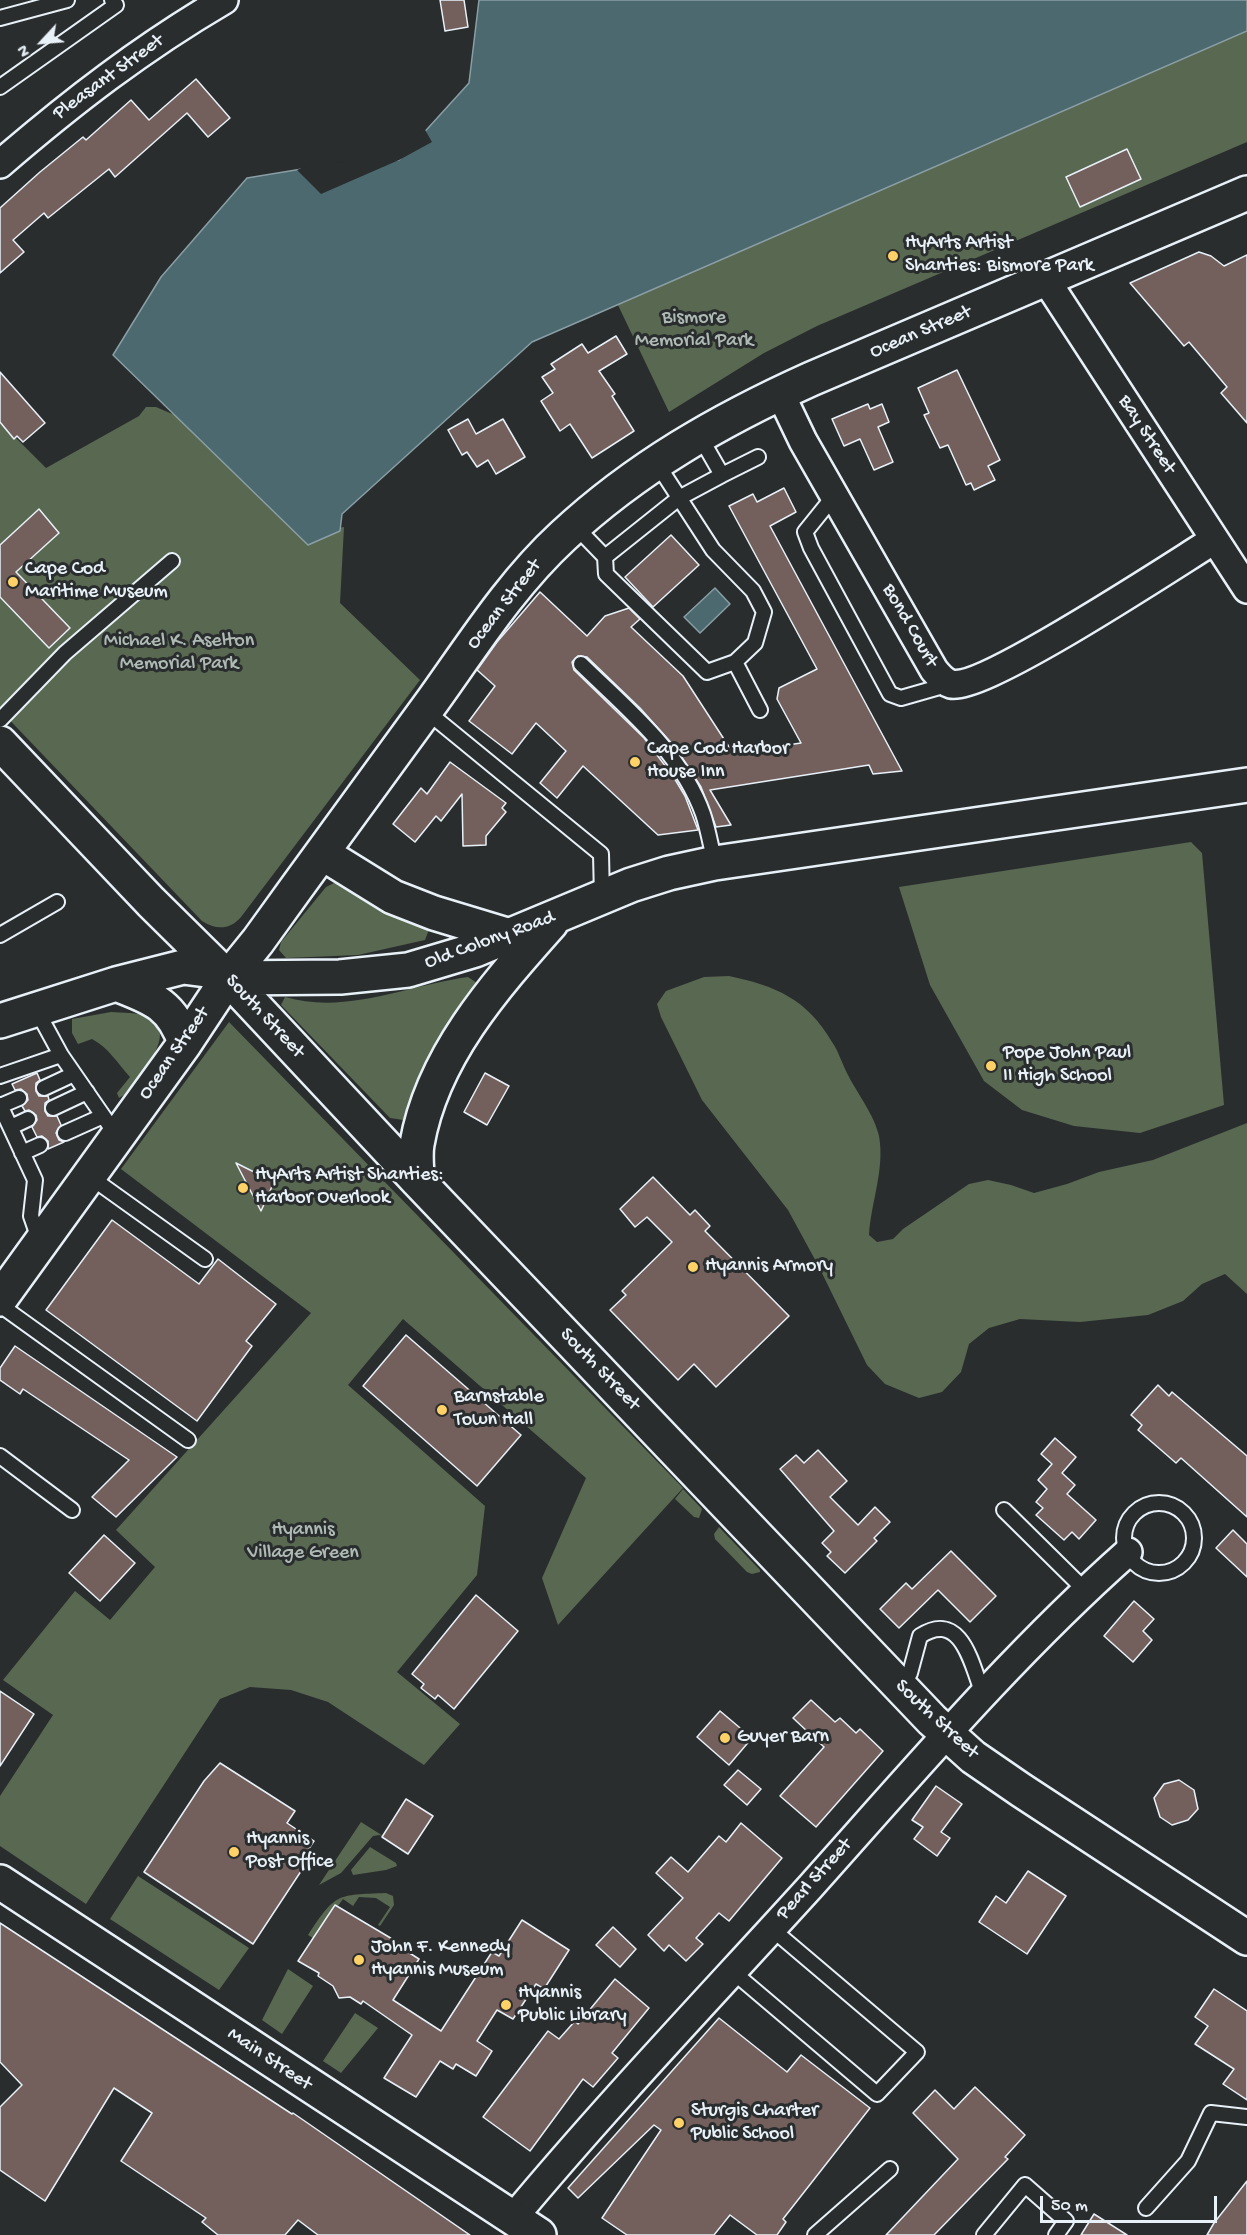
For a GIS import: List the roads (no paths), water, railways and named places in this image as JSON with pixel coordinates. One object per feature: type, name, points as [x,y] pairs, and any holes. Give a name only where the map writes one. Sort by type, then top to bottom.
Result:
[{"type":"main road","name":"Ocean Street","points":[[2,1292],[89,1176],[110,1126],[185,1042],[228,978],[258,941],[514,587],[575,526],[656,462],[699,435],[780,393],[1247,193]]},
{"type":"main road","name":"South Street","points":[[3,751],[228,978],[417,1180],[947,1735],[1011,1784],[1247,1938]]},
{"type":"main road","name":"Old Colony Road","points":[[0,1022],[116,984],[183,968],[206,970],[228,978],[340,977],[386,973],[437,963],[510,936],[602,897],[669,873],[715,863],[1247,784]]},
{"type":"main road","points":[[322,853],[393,897],[434,913],[510,936]]},
{"type":"main road","points":[[417,1180],[417,1146],[425,1114],[446,1063],[493,990],[557,917]]},
{"type":"main road","points":[[116,984],[161,1003],[177,1022],[185,1042]]},
{"type":"main road","name":"Main Street","points":[[0,1882],[526,2227]]},
{"type":"street","name":"Pleasant Street","points":[[0,164],[73,101],[196,11],[224,0]]},
{"type":"street","name":"Bay Street","points":[[1046,280],[1247,589]]},
{"type":"street","name":"Bond Court","points":[[780,393],[803,441],[934,670],[940,678],[950,684],[959,684],[988,674],[1030,653],[1214,540]]},
{"type":"street","name":"Pearl Street","points":[[526,2227],[732,1971],[983,1695],[1084,1590],[1128,1552]]},
{"type":"lane","points":[[0,18],[67,0]]},
{"type":"lane","points":[[0,87],[116,5],[112,0]]},
{"type":"lane","points":[[699,435],[722,475]]},
{"type":"lane","points":[[605,557],[679,498],[758,457]]},
{"type":"lane","points":[[575,526],[605,557],[606,574],[707,672],[735,662],[754,643],[764,612],[753,591],[713,550],[656,462]]},
{"type":"lane","points":[[834,496],[805,532],[811,548],[890,694],[901,698],[950,684]]},
{"type":"lane","points":[[0,720],[65,653],[172,561]]},
{"type":"lane","points":[[735,662],[760,710]]},
{"type":"lane","points":[[581,664],[657,739],[688,782],[703,814],[715,863]]},
{"type":"lane","points":[[425,711],[601,854],[602,897]]},
{"type":"lane","points":[[0,935],[57,902]]},
{"type":"lane","points":[[36,1009],[61,1055],[110,1126],[65,1133]]},
{"type":"lane","points":[[0,1076],[61,1055]]},
{"type":"lane","points":[[44,1088],[74,1074]]},
{"type":"lane","points":[[53,1108],[87,1092]]},
{"type":"lane","points":[[19,1098],[0,1105],[35,1180],[32,1216],[40,1241]]},
{"type":"lane","points":[[11,1127],[28,1119]]},
{"type":"lane","points":[[22,1153],[40,1145]]},
{"type":"lane","points":[[89,1176],[205,1259]]},
{"type":"lane","points":[[2,1292],[188,1440]]},
{"type":"lane","points":[[0,1456],[72,1510]]},
{"type":"lane","points":[[1161,1503],[1173,1506],[1183,1512],[1190,1522],[1194,1533],[1190,1554],[1174,1569],[1153,1572],[1133,1561],[1128,1552],[1125,1528],[1139,1509],[1149,1504],[1161,1503]]},
{"type":"lane","points":[[1004,1510],[1084,1590]]},
{"type":"lane","points":[[902,1689],[910,1673],[920,1636],[930,1630],[947,1629],[962,1641],[971,1659],[983,1695]]},
{"type":"lane","points":[[732,1971],[877,2094],[917,2052],[772,1929]]},
{"type":"lane","points":[[1146,2208],[1188,2161],[1211,2113],[1247,2117]]},
{"type":"lane","points":[[815,2235],[890,2169]]},
{"type":"lane","points":[[984,2235],[1025,2185],[1066,2221],[1056,2235]]},
{"type":"water","points":[[479,0],[1247,0],[1247,31],[532,342],[342,514],[340,531],[308,545],[113,355],[161,277],[247,178],[308,168],[399,160],[469,83]]},
{"type":"water","points":[[715,588],[730,604],[700,633],[684,617]]},
{"type":"place","name":"HyArts Artist Shanties: Bismore Park","points":[[893,256]]},
{"type":"place","name":"Cape Cod Maritime Museum","points":[[13,582]]},
{"type":"place","name":"Cape Cod Harbor House Inn","points":[[635,762]]},
{"type":"place","name":"Pope John Paul II High School","points":[[991,1066]]},
{"type":"place","name":"HyArts Artist Shanties: Harbor Overlook","points":[[243,1188]]},
{"type":"place","name":"Hyannis Armory","points":[[693,1267]]},
{"type":"place","name":"Barnstable Town Hall","points":[[442,1410]]},
{"type":"place","name":"Guyer Barn","points":[[725,1738]]},
{"type":"place","name":"Hyannis Post Office","points":[[234,1852]]},
{"type":"place","name":"John F. Kennedy Hyannis Museum","points":[[359,1960]]},
{"type":"place","name":"Hyannis Public Library","points":[[506,2005]]},
{"type":"place","name":"Sturgis Charter Public School","points":[[679,2123]]},
{"type":"park label","name":"Bismore Memorial Park","points":[[694,330]]},
{"type":"park label","name":"Michael K. Aselton Memorial Park","points":[[179,654]]},
{"type":"park label","name":"Hyannis Village Green","points":[[303,1542]]}]
